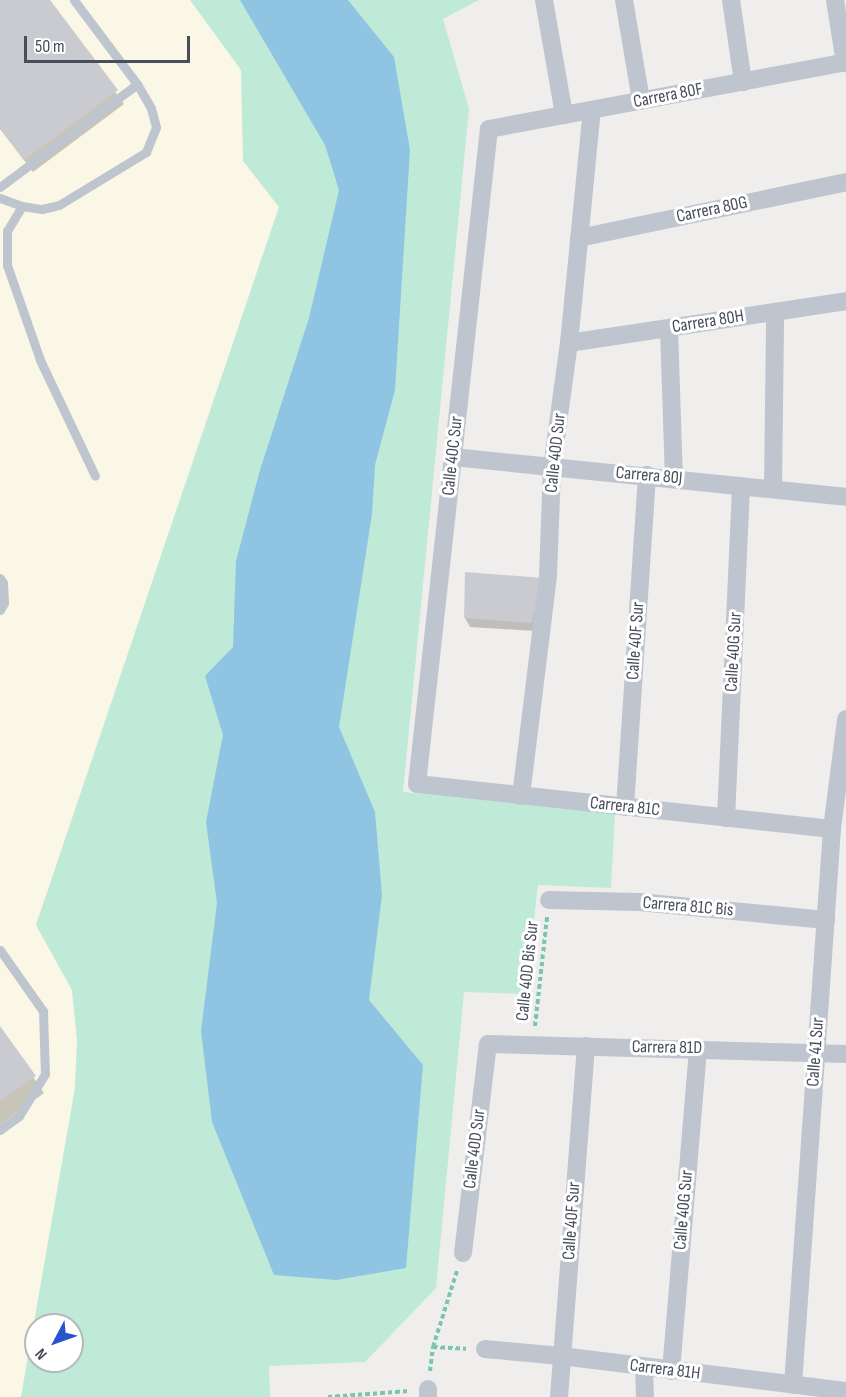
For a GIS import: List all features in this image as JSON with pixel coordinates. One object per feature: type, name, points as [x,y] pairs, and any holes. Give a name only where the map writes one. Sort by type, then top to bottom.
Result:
[{"type":"street","points":[[544,0],[564,115]]},
{"type":"street","points":[[624,0],[641,101]]},
{"type":"street","points":[[731,0],[743,82]]},
{"type":"street","points":[[835,0],[846,63]]},
{"type":"street","name":"Carrera 80F","points":[[489,129],[846,63]]},
{"type":"street","name":"Calle 40D Sur","points":[[521,796],[548,576],[552,468],[569,342],[592,110]]},
{"type":"street","name":"Calle 40C Sur","points":[[417,784],[489,129]]},
{"type":"street","name":"Carrera 80G","points":[[579,238],[846,182]]},
{"type":"street","name":"Carrera 80H","points":[[569,342],[846,301]]},
{"type":"street","points":[[773,488],[775,312]]},
{"type":"street","points":[[669,329],[674,478]]},
{"type":"street","name":"Carrera 80J","points":[[453,457],[846,497]]},
{"type":"street","name":"Calle 40F Sur","points":[[625,807],[647,475]]},
{"type":"street","name":"Calle 40G Sur","points":[[726,818],[741,486]]},
{"type":"street","name":"Calle 41 Sur","points":[[793,1385],[832,829],[846,720]]},
{"type":"street","name":"Carrera 81C","points":[[417,784],[832,829]]},
{"type":"street","name":"Carrera 81C Bis","points":[[549,900],[639,902],[826,920]]},
{"type":"street","name":"Calle 40D Sur","points":[[463,1253],[488,1044]]},
{"type":"street","name":"Carrera 81D","points":[[488,1044],[816,1051],[846,1054]]},
{"type":"street","name":"Calle 40F Sur","points":[[559,1397],[585,1046]]},
{"type":"street","name":"Calle 40G Sur","points":[[671,1371],[698,1048]]},
{"type":"street","name":"Carrera 81H","points":[[485,1349],[561,1356],[671,1371],[742,1388],[793,1385],[846,1391]]},
{"type":"street","points":[[644,1368],[645,1397]]},
{"type":"street","points":[[846,1391],[846,1397]]},
{"type":"lane","points":[[0,198],[22,207],[42,209],[59,205],[146,152],[156,127],[151,108],[137,84],[74,0]]},
{"type":"lane","points":[[0,188],[137,84]]},
{"type":"lane","points":[[22,207],[7,231],[7,265],[40,360],[95,476]]},
{"type":"lane","points":[[0,578],[3,583],[4,603],[0,610]]},
{"type":"lane","points":[[0,950],[43,1011],[45,1074],[19,1116],[0,1130]]},
{"type":"path","name":"Calle 40D Bis Sur","points":[[533,1045],[549,900]]},
{"type":"path","points":[[328,1397],[428,1393],[433,1347],[463,1253]]},
{"type":"path","points":[[433,1347],[485,1349]]},
{"type":"shaded area","points":[[0,0],[190,0],[242,70],[243,161],[279,207],[36,925],[72,990],[77,1040],[75,1088],[36,1313],[24,1313],[25,1373],[21,1397],[0,1397]]},
{"type":"green space","points":[[190,0],[479,0],[443,19],[469,109],[403,792],[615,813],[611,888],[538,885],[525,994],[464,992],[436,1288],[365,1362],[269,1366],[270,1397],[21,1397],[25,1373],[84,1373],[84,1313],[36,1313],[75,1088],[77,1040],[72,990],[36,925],[279,207],[243,161],[241,70]]},
{"type":"water","points":[[240,0],[348,0],[394,57],[410,150],[395,390],[375,465],[372,514],[339,727],[375,812],[382,895],[369,1000],[423,1065],[406,1268],[336,1280],[274,1275],[212,1122],[201,1031],[217,903],[206,822],[223,735],[205,676],[233,647],[236,561],[260,470],[309,318],[339,190],[325,145]]},
{"type":"building","points":[[0,0],[50,0],[118,90],[24,160],[0,128]]},
{"type":"building","points":[[465,572],[544,578],[531,623],[464,618]]},
{"type":"building","points":[[0,1026],[36,1076],[0,1101]]}]
